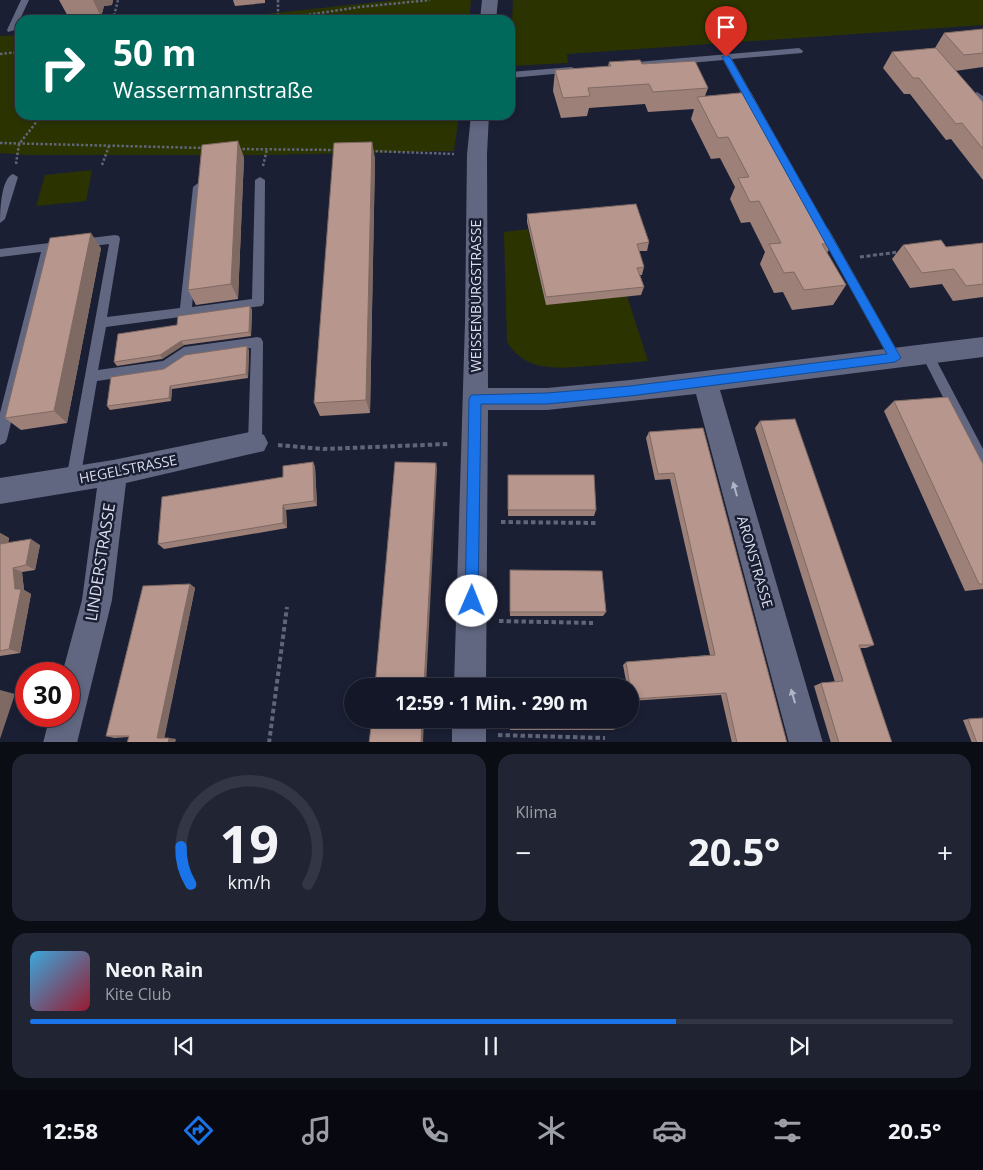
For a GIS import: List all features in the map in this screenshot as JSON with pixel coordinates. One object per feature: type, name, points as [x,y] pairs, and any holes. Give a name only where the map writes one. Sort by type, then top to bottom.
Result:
[{"type":"street","points":[[488,15],[490,0]]},
{"type":"street","name":"WEISSENBURGSTRASSE","points":[[470,678],[475,443],[477,154],[480,120]]},
{"type":"street","points":[[475,399],[547,398],[983,347]]},
{"type":"street","name":"ARONSTRASSE","points":[[705,381],[806,742]]},
{"type":"street","name":"HEGELSTRASSE","points":[[0,491],[113,473],[254,443]]},
{"type":"street","name":"LINDERSTRASSE","points":[[80,666],[97,600],[113,473]]},
{"type":"street","points":[[60,742],[64,727]]},
{"type":"lane","points":[[18,15],[25,0]]},
{"type":"lane","points":[[11,30],[15,21]]},
{"type":"lane","points":[[618,66],[798,51]]},
{"type":"lane","points":[[726,57],[759,116]]},
{"type":"lane","points":[[515,75],[578,69]]},
{"type":"lane","points":[[0,219],[13,177]]},
{"type":"lane","points":[[101,323],[258,303],[260,180]]},
{"type":"lane","points":[[186,312],[198,187]]},
{"type":"lane","points":[[821,225],[895,358]]},
{"type":"lane","points":[[0,253],[115,239],[72,480]]},
{"type":"lane","points":[[0,439],[48,247]]},
{"type":"lane","points":[[91,376],[166,366],[184,352],[257,342],[254,443]]},
{"type":"lane","points":[[927,354],[983,462]]},
{"type":"path","points":[[114,15],[118,0]]},
{"type":"path","points":[[278,0],[278,15]]},
{"type":"path","points":[[303,15],[360,6],[430,0]]},
{"type":"path","points":[[0,54],[15,52]]},
{"type":"path","points":[[13,177],[19,144],[38,120]]},
{"type":"path","points":[[0,143],[208,148]]},
{"type":"path","points":[[102,165],[109,146]]},
{"type":"path","points":[[237,149],[343,150]]},
{"type":"path","points":[[362,150],[477,154]]},
{"type":"path","points":[[840,259],[905,252]]},
{"type":"path","points":[[254,443],[323,449],[475,443]]},
{"type":"path","points":[[473,522],[597,523]]},
{"type":"path","points":[[269,742],[286,607]]},
{"type":"path","points":[[471,620],[593,623]]},
{"type":"path","points":[[469,732],[605,738]]},
{"type":"green space","points":[[396,0],[471,0],[470,15],[257,15]]},
{"type":"green space","points":[[513,0],[983,0],[983,25],[567,54],[568,63],[515,66],[515,15],[512,15]]},
{"type":"green space","points":[[15,35],[15,120],[458,120],[454,151],[266,155],[25,155],[0,153],[0,36]]},
{"type":"green space","points":[[92,170],[86,201],[36,206],[45,175]]},
{"type":"green space","points":[[528,229],[546,304],[627,296],[648,361],[555,367],[533,364],[515,352],[507,342],[504,232]]},
{"type":"building","points":[[983,29],[983,53],[964,55],[944,33]]},
{"type":"building","points":[[936,48],[983,102],[983,149],[962,123],[956,124],[919,78],[913,78],[892,52]]},
{"type":"building","points":[[640,60],[642,64],[695,61],[708,88],[653,92],[649,84],[588,88],[590,96],[563,98],[555,70],[611,66],[609,62]]},
{"type":"building","points":[[750,92],[824,223],[822,224],[833,243],[822,244],[846,285],[804,290],[794,272],[784,273],[769,244],[781,243],[759,201],[750,202],[738,178],[749,177],[728,137],[718,138],[697,97]]},
{"type":"building","points":[[238,141],[231,284],[188,290],[202,145]]},
{"type":"building","points":[[372,142],[366,400],[314,403],[334,143]]},
{"type":"building","points":[[636,204],[649,242],[637,244],[644,267],[637,268],[644,287],[546,297],[527,214]]},
{"type":"building","points":[[91,233],[54,411],[5,418],[50,238]]},
{"type":"building","points":[[941,240],[946,247],[983,243],[983,284],[966,286],[954,269],[922,273],[903,245]]},
{"type":"building","points":[[250,306],[249,332],[181,341],[160,355],[114,362],[118,334],[177,325],[178,316]]},
{"type":"building","points":[[247,346],[246,374],[170,386],[169,398],[107,406],[111,377],[164,369],[185,355]]},
{"type":"building","points":[[948,397],[983,464],[983,584],[979,584],[894,401]]},
{"type":"building","points":[[795,419],[874,645],[859,645],[892,742],[839,742],[821,683],[843,681],[760,421]]},
{"type":"building","points":[[703,428],[787,742],[737,742],[726,693],[639,699],[639,678],[629,678],[626,662],[715,655],[674,473],[658,474],[649,432]]},
{"type":"building","points":[[313,462],[314,501],[283,505],[283,523],[158,544],[162,497],[283,477],[283,466]]},
{"type":"building","points":[[395,462],[436,463],[424,678],[376,678]]},
{"type":"building","points":[[508,475],[594,475],[596,510],[508,510]]},
{"type":"building","points":[[31,539],[26,565],[13,568],[15,589],[21,589],[9,649],[0,651],[0,544]]},
{"type":"building","points":[[510,570],[602,571],[606,612],[510,612]]},
{"type":"building","points":[[190,584],[157,738],[169,738],[168,742],[127,742],[129,736],[106,736],[143,586]]},
{"type":"building","points":[[983,718],[983,742],[977,742],[968,719]]},
{"type":"building","points":[[371,728],[422,728],[421,742],[369,742]]},
{"type":"building","points":[[510,728],[615,728],[615,729]]},
{"type":"route","points":[[472,601],[475,399],[547,398],[630,391],[895,358],[726,57]]}]
